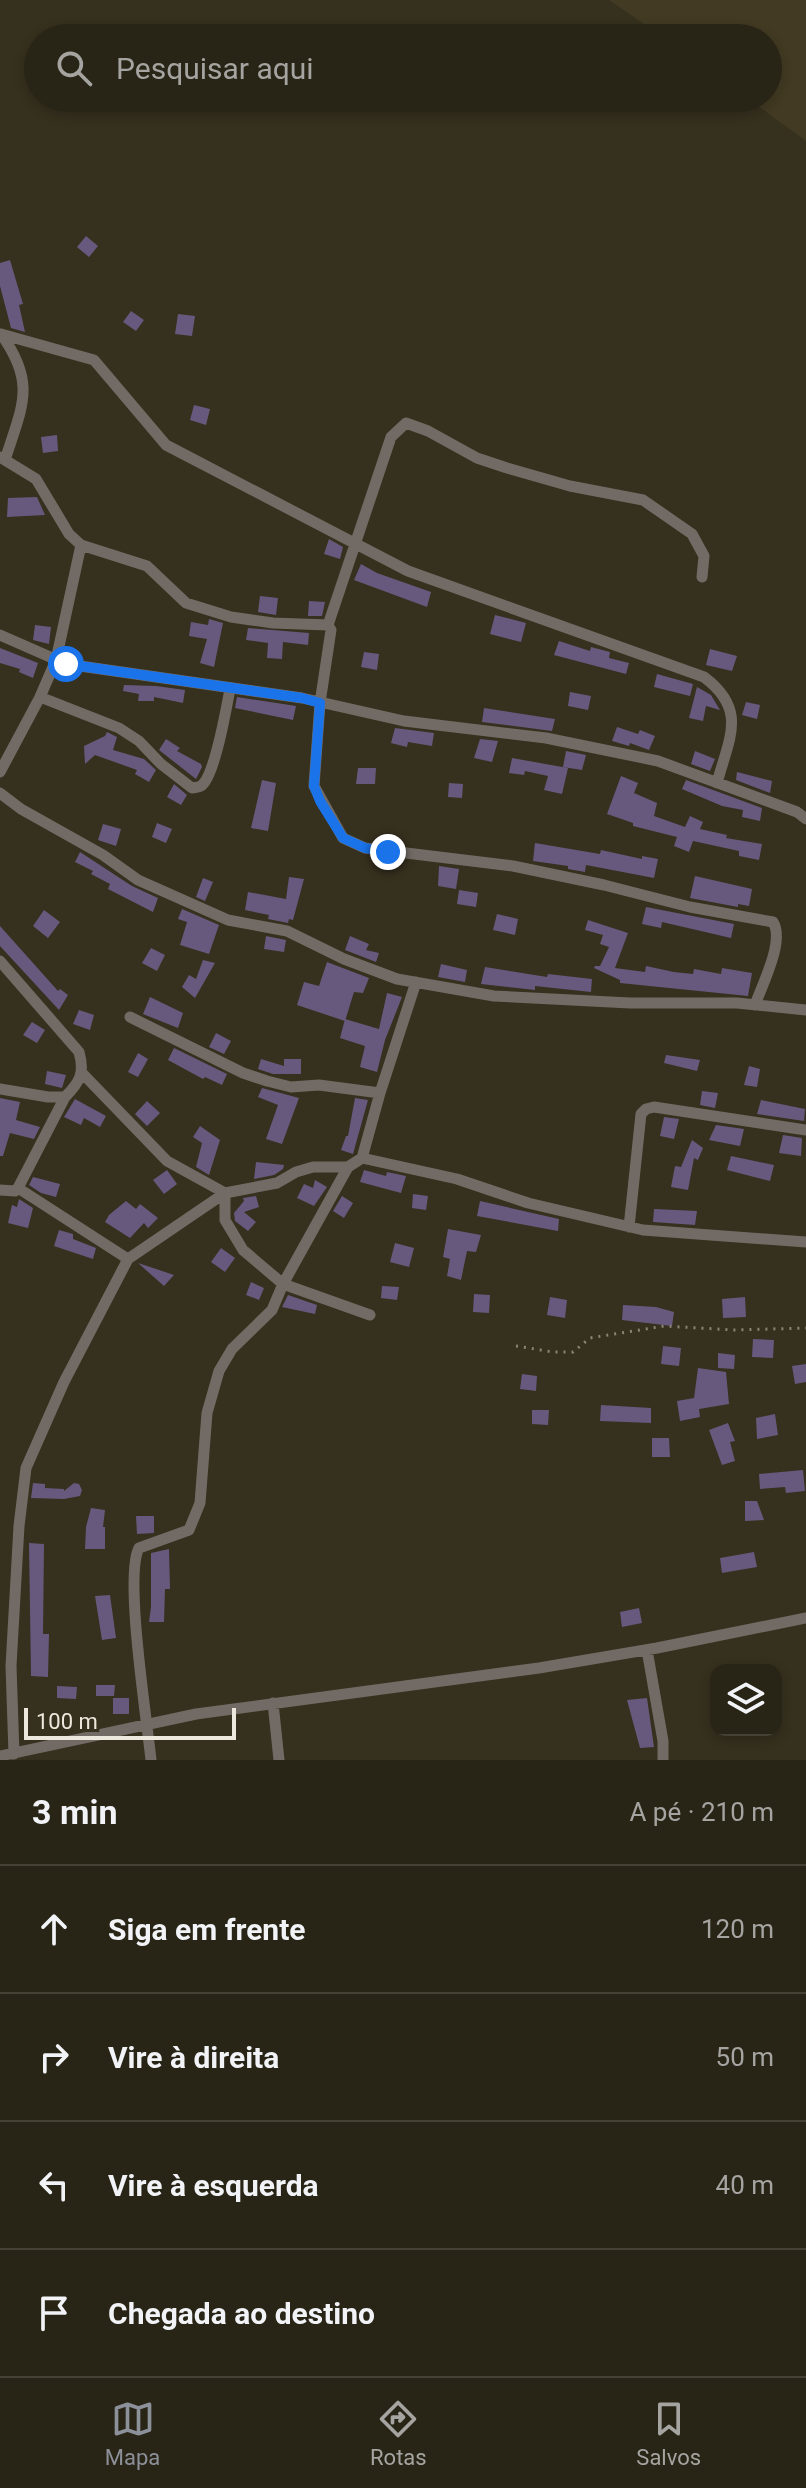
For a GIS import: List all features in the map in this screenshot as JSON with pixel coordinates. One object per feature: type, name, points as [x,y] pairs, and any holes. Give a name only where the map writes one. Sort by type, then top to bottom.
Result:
[{"type":"street","points":[[0,332],[20,364],[24,385],[19,413],[2,458],[36,479],[69,534],[81,545],[147,566],[186,603],[207,611],[273,623],[328,625]]},
{"type":"street","points":[[0,332],[94,360],[166,445],[408,571],[704,677],[721,690],[730,706],[732,728],[717,783]]},
{"type":"street","points":[[702,577],[704,556],[692,534],[643,500],[570,486],[507,468],[477,458],[428,431],[406,423],[391,437],[328,625],[331,630],[320,703],[314,786],[343,838],[365,848],[513,866],[690,907],[773,922],[778,934],[776,944],[755,1005]]},
{"type":"street","points":[[0,772],[56,660],[81,545]]},
{"type":"street","points":[[0,635],[66,664],[302,698],[404,721],[560,741],[658,761],[797,812],[806,819]]},
{"type":"street","points":[[40,697],[119,728],[139,741],[161,764],[192,788],[198,788],[204,783],[219,738],[230,689]]},
{"type":"street","points":[[0,793],[21,809],[103,855],[138,880],[228,920],[287,931],[344,959],[397,979],[494,996],[755,1005],[806,1010]]},
{"type":"street","points":[[0,961],[79,1052],[83,1074],[167,1161],[225,1193]]},
{"type":"street","points":[[151,1760],[134,1603],[134,1556],[139,1548],[189,1530],[200,1503],[207,1413],[219,1371],[232,1349],[272,1310],[283,1284],[348,1167],[362,1158],[416,982]]},
{"type":"street","points":[[130,1017],[243,1073],[267,1081],[291,1087],[319,1085],[380,1093]]},
{"type":"street","points":[[0,1190],[7,1193],[18,1188],[65,1097],[83,1074]]},
{"type":"street","points":[[0,1089],[65,1097]]},
{"type":"street","points":[[629,1227],[641,1114],[646,1109],[654,1107],[806,1130]]},
{"type":"street","points":[[362,1158],[457,1179],[528,1203],[629,1227],[806,1242]]},
{"type":"street","points":[[348,1167],[313,1167],[277,1183],[225,1193],[128,1259],[64,1382],[26,1468],[19,1526],[5,1757],[196,1714],[539,1668],[806,1618]]},
{"type":"street","points":[[18,1188],[128,1259]]},
{"type":"street","points":[[225,1193],[225,1220],[243,1250],[283,1284],[370,1315]]},
{"type":"street","points":[[647,1650],[663,1741],[663,1760]]},
{"type":"street","points":[[273,1703],[279,1760]]},
{"type":"path","points":[[516,1346],[573,1352],[590,1338],[664,1326],[734,1330],[806,1328]]},
{"type":"shaded area","points":[[609,0],[806,0],[806,141],[766,112],[782,112],[782,24],[644,24]]},
{"type":"building","points":[[86,236],[98,246],[89,257],[77,247]]},
{"type":"building","points":[[10,260],[23,304],[19,305],[25,332],[11,328],[0,286],[0,263]]},
{"type":"building","points":[[131,311],[144,320],[136,331],[123,322]]},
{"type":"building","points":[[178,314],[195,316],[192,336],[175,334]]},
{"type":"building","points":[[194,405],[210,409],[206,425],[190,420]]},
{"type":"building","points":[[57,435],[58,451],[43,453],[41,437]]},
{"type":"building","points":[[37,497],[45,515],[7,517],[8,498]]},
{"type":"building","points":[[329,539],[343,547],[340,559],[324,554]]},
{"type":"building","points":[[361,564],[377,573],[431,592],[427,607],[354,580]]},
{"type":"building","points":[[260,596],[278,598],[276,615],[258,612]]},
{"type":"building","points":[[309,601],[325,602],[322,616],[308,616]]},
{"type":"building","points":[[495,615],[526,623],[521,642],[490,634]]},
{"type":"building","points":[[209,619],[223,623],[214,667],[200,663],[207,639],[189,636],[191,622],[208,625]]},
{"type":"building","points":[[35,625],[51,627],[49,644],[33,640]]},
{"type":"building","points":[[248,628],[309,633],[308,645],[283,642],[282,659],[267,658],[268,643],[246,640]]},
{"type":"building","points":[[559,641],[590,651],[591,647],[610,652],[609,658],[629,663],[626,674],[554,655]]},
{"type":"building","points":[[0,648],[38,663],[33,678],[19,672],[20,669],[0,663]]},
{"type":"building","points":[[710,649],[737,656],[732,671],[706,665]]},
{"type":"building","points":[[364,652],[379,654],[377,670],[361,667]]},
{"type":"building","points":[[657,674],[693,684],[690,696],[654,687]]},
{"type":"building","points":[[124,685],[185,690],[183,703],[154,697],[154,701],[138,701],[139,694],[123,691]]},
{"type":"building","points":[[697,687],[711,695],[720,710],[706,706],[703,721],[689,718]]},
{"type":"building","points":[[570,692],[591,696],[588,710],[568,706]]},
{"type":"building","points":[[237,697],[296,706],[293,720],[235,708]]},
{"type":"building","points":[[746,702],[760,705],[757,719],[742,715]]},
{"type":"building","points":[[484,708],[555,719],[552,731],[482,722]]},
{"type":"building","points":[[617,727],[655,736],[649,750],[612,741]]},
{"type":"building","points":[[395,728],[434,733],[432,746],[408,742],[407,747],[391,743]]},
{"type":"building","points":[[107,732],[117,737],[113,750],[144,759],[156,770],[149,782],[135,774],[137,770],[95,755],[85,764],[84,746]]},
{"type":"building","points":[[166,739],[180,748],[177,751],[201,764],[196,779],[159,750]]},
{"type":"building","points":[[480,739],[498,741],[492,762],[474,758]]},
{"type":"building","points":[[566,751],[586,755],[582,770],[563,767]]},
{"type":"building","points":[[695,751],[715,759],[710,771],[691,764]]},
{"type":"building","points":[[512,758],[568,768],[562,794],[544,790],[548,776],[525,771],[524,775],[509,773]]},
{"type":"building","points":[[358,768],[376,768],[375,784],[356,784]]},
{"type":"building","points":[[737,772],[772,781],[770,793],[736,780]]},
{"type":"building","points":[[621,776],[638,783],[634,793],[657,803],[654,816],[685,827],[690,816],[703,822],[700,829],[727,835],[726,838],[762,844],[759,860],[739,856],[739,851],[693,841],[689,852],[674,846],[677,837],[633,826],[633,823],[607,814]]},
{"type":"building","points":[[262,780],[276,783],[268,831],[251,828]]},
{"type":"building","points":[[686,780],[762,808],[760,821],[742,817],[743,810],[722,806],[682,789]]},
{"type":"building","points":[[449,783],[463,784],[462,798],[448,797]]},
{"type":"building","points":[[174,784],[187,795],[181,805],[167,797]]},
{"type":"building","points":[[157,823],[172,829],[166,843],[152,837]]},
{"type":"building","points":[[103,824],[121,829],[116,846],[98,840]]},
{"type":"building","points":[[535,843],[600,854],[601,850],[642,859],[642,856],[658,859],[654,878],[586,865],[585,872],[533,861]]},
{"type":"building","points":[[80,852],[132,886],[158,898],[153,912],[108,889],[110,884],[75,862]]},
{"type":"building","points":[[439,866],[459,869],[456,889],[438,886]]},
{"type":"building","points":[[695,876],[752,889],[749,906],[738,904],[738,907],[690,898]]},
{"type":"building","points":[[289,877],[304,879],[293,920],[289,919],[288,923],[268,919],[269,915],[245,910],[248,892],[286,899]]},
{"type":"building","points":[[203,878],[213,882],[205,901],[196,897]]},
{"type":"building","points":[[459,890],[478,893],[476,907],[457,904]]},
{"type":"building","points":[[646,907],[734,924],[731,938],[662,922],[661,928],[642,924]]},
{"type":"building","points":[[182,909],[219,925],[209,954],[180,945],[187,922],[178,919]]},
{"type":"building","points":[[44,910],[60,922],[48,938],[33,926]]},
{"type":"building","points":[[497,914],[518,919],[515,935],[493,930]]},
{"type":"building","points":[[588,920],[628,933],[615,968],[645,972],[646,966],[674,972],[693,974],[694,969],[721,974],[722,968],[752,973],[748,996],[620,983],[620,980],[594,968],[600,966],[609,947],[600,944],[603,935],[585,930]]},
{"type":"building","points":[[0,926],[58,991],[60,989],[68,995],[59,1010],[0,946]]},
{"type":"building","points":[[266,936],[286,940],[284,952],[264,949]]},
{"type":"building","points":[[350,936],[369,944],[366,950],[379,953],[376,962],[345,950]]},
{"type":"building","points":[[151,948],[165,955],[157,971],[142,963]]},
{"type":"building","points":[[203,960],[215,963],[195,998],[182,987],[189,975],[196,979]]},
{"type":"building","points":[[327,962],[369,978],[363,993],[354,992],[345,1021],[297,1005],[304,982],[319,986]]},
{"type":"building","points":[[441,964],[467,970],[465,982],[438,977]]},
{"type":"building","points":[[485,967],[547,977],[548,974],[592,979],[591,992],[481,984]]},
{"type":"building","points":[[387,993],[402,997],[385,1040],[377,1072],[360,1067],[365,1046],[340,1038],[345,1019],[379,1029]]},
{"type":"building","points":[[150,997],[183,1013],[178,1028],[143,1014]]},
{"type":"building","points":[[79,1010],[94,1015],[90,1030],[73,1024]]},
{"type":"building","points":[[32,1022],[45,1030],[37,1043],[23,1035]]},
{"type":"building","points":[[216,1033],[231,1041],[224,1054],[209,1047]]},
{"type":"building","points":[[174,1048],[227,1074],[222,1085],[205,1077],[203,1079],[168,1060]]},
{"type":"building","points":[[138,1053],[148,1059],[138,1077],[128,1072]]},
{"type":"building","points":[[666,1055],[700,1060],[697,1071],[664,1063]]},
{"type":"building","points":[[261,1059],[284,1066],[284,1059],[301,1059],[301,1074],[273,1074],[258,1069]]},
{"type":"building","points":[[749,1066],[760,1069],[757,1087],[744,1085]]},
{"type":"building","points":[[47,1071],[66,1075],[62,1088],[45,1084]]},
{"type":"building","points":[[262,1088],[299,1098],[282,1144],[266,1139],[278,1105],[258,1097]]},
{"type":"building","points":[[702,1091],[718,1093],[715,1108],[700,1105]]},
{"type":"building","points":[[0,1098],[20,1102],[16,1120],[40,1127],[34,1139],[10,1133],[3,1156],[0,1156]]},
{"type":"building","points":[[355,1098],[368,1100],[353,1154],[341,1150],[348,1136]]},
{"type":"building","points":[[75,1099],[106,1116],[100,1127],[84,1118],[81,1125],[64,1117]]},
{"type":"building","points":[[761,1100],[805,1109],[804,1121],[757,1114]]},
{"type":"building","points":[[147,1101],[160,1113],[147,1126],[135,1114]]},
{"type":"building","points":[[664,1117],[679,1119],[674,1139],[660,1136]]},
{"type":"building","points":[[716,1125],[744,1129],[740,1146],[709,1140]]},
{"type":"building","points":[[200,1126],[220,1140],[209,1175],[196,1167],[202,1143],[193,1137]]},
{"type":"building","points":[[783,1135],[802,1138],[801,1156],[779,1153]]},
{"type":"building","points":[[692,1140],[703,1148],[698,1160],[694,1158],[688,1190],[671,1187],[675,1166],[681,1167]]},
{"type":"building","points":[[731,1156],[774,1165],[770,1181],[727,1170]]},
{"type":"building","points":[[256,1162],[284,1165],[274,1175],[254,1179]]},
{"type":"building","points":[[167,1170],[177,1184],[164,1194],[153,1180]]},
{"type":"building","points":[[364,1170],[386,1176],[387,1172],[406,1176],[401,1193],[360,1182]]},
{"type":"building","points":[[33,1177],[60,1184],[56,1197],[41,1193],[29,1185]]},
{"type":"building","points":[[315,1180],[327,1187],[314,1206],[297,1198],[304,1184],[313,1188]]},
{"type":"building","points":[[413,1194],[428,1196],[426,1210],[412,1208]]},
{"type":"building","points":[[256,1196],[259,1207],[244,1212],[256,1222],[248,1231],[235,1221],[234,1213],[244,1201],[243,1198]]},
{"type":"building","points":[[342,1196],[353,1203],[344,1218],[333,1211]]},
{"type":"building","points":[[19,1199],[33,1208],[28,1228],[8,1223],[12,1205],[17,1207]]},
{"type":"building","points":[[126,1201],[136,1209],[140,1204],[158,1218],[148,1228],[144,1223],[130,1238],[105,1222]]},
{"type":"building","points":[[480,1201],[559,1219],[558,1231],[477,1216]]},
{"type":"building","points":[[654,1209],[697,1211],[695,1225],[653,1222]]},
{"type":"building","points":[[448,1229],[481,1235],[476,1252],[467,1251],[461,1280],[447,1276],[450,1259],[443,1257]]},
{"type":"building","points":[[59,1230],[73,1234],[73,1239],[96,1248],[93,1259],[54,1246]]},
{"type":"building","points":[[395,1243],[414,1248],[409,1267],[390,1262]]},
{"type":"building","points":[[221,1248],[235,1258],[225,1272],[211,1262]]},
{"type":"building","points":[[138,1263],[174,1275],[164,1286]]},
{"type":"building","points":[[251,1282],[264,1288],[259,1300],[246,1295]]},
{"type":"building","points":[[382,1286],[399,1287],[397,1300],[381,1298]]},
{"type":"building","points":[[474,1294],[490,1295],[489,1313],[473,1312]]},
{"type":"building","points":[[288,1295],[317,1305],[315,1314],[282,1307]]},
{"type":"building","points":[[550,1297],[567,1300],[565,1318],[547,1315]]},
{"type":"building","points":[[745,1297],[746,1317],[723,1318],[722,1299]]},
{"type":"building","points":[[623,1305],[656,1307],[674,1312],[672,1326],[622,1320]]},
{"type":"building","points":[[753,1339],[774,1340],[773,1358],[752,1357]]},
{"type":"building","points":[[663,1346],[681,1348],[679,1366],[661,1364]]},
{"type":"building","points":[[718,1353],[735,1355],[734,1369],[718,1368]]},
{"type":"building","points":[[806,1364],[806,1382],[795,1384],[792,1366]]},
{"type":"building","points":[[698,1368],[726,1372],[729,1404],[699,1409],[700,1417],[680,1421],[677,1401],[694,1398]]},
{"type":"building","points":[[522,1374],[537,1376],[536,1391],[520,1389]]},
{"type":"building","points":[[601,1405],[651,1408],[651,1423],[600,1421]]},
{"type":"building","points":[[532,1410],[549,1410],[548,1425],[532,1424]]},
{"type":"building","points":[[775,1414],[778,1435],[757,1439],[756,1418]]},
{"type":"building","points":[[728,1423],[735,1441],[730,1442],[735,1461],[722,1465],[709,1430]]},
{"type":"building","points":[[652,1438],[669,1438],[670,1457],[652,1457]]},
{"type":"building","points":[[803,1470],[805,1491],[786,1493],[785,1487],[760,1489],[759,1474]]},
{"type":"building","points":[[33,1483],[64,1491],[74,1483],[79,1484],[82,1490],[80,1496],[64,1499],[31,1498]]},
{"type":"building","points":[[745,1501],[757,1501],[764,1520],[745,1521]]},
{"type":"building","points":[[91,1508],[105,1510],[105,1549],[85,1549]]},
{"type":"building","points":[[136,1516],[154,1516],[154,1533],[137,1534]]},
{"type":"building","points":[[29,1543],[44,1544],[43,1634],[49,1634],[48,1677],[31,1676]]},
{"type":"building","points":[[169,1549],[170,1589],[165,1589],[164,1622],[149,1622],[151,1553]]},
{"type":"building","points":[[754,1552],[757,1567],[722,1573],[720,1558]]},
{"type":"building","points":[[110,1595],[116,1638],[102,1640],[95,1596]]},
{"type":"building","points":[[639,1608],[642,1623],[622,1627],[620,1612]]},
{"type":"building","points":[[96,1685],[115,1685],[114,1696],[96,1696]]},
{"type":"building","points":[[57,1686],[77,1687],[76,1699],[57,1698]]},
{"type":"building","points":[[113,1698],[129,1698],[129,1714],[113,1714]]},
{"type":"building","points":[[647,1698],[654,1747],[640,1748],[627,1700]]},
{"type":"route","points":[[66,664],[320,703],[314,786],[320,801],[343,838],[365,848],[388,852]]}]
